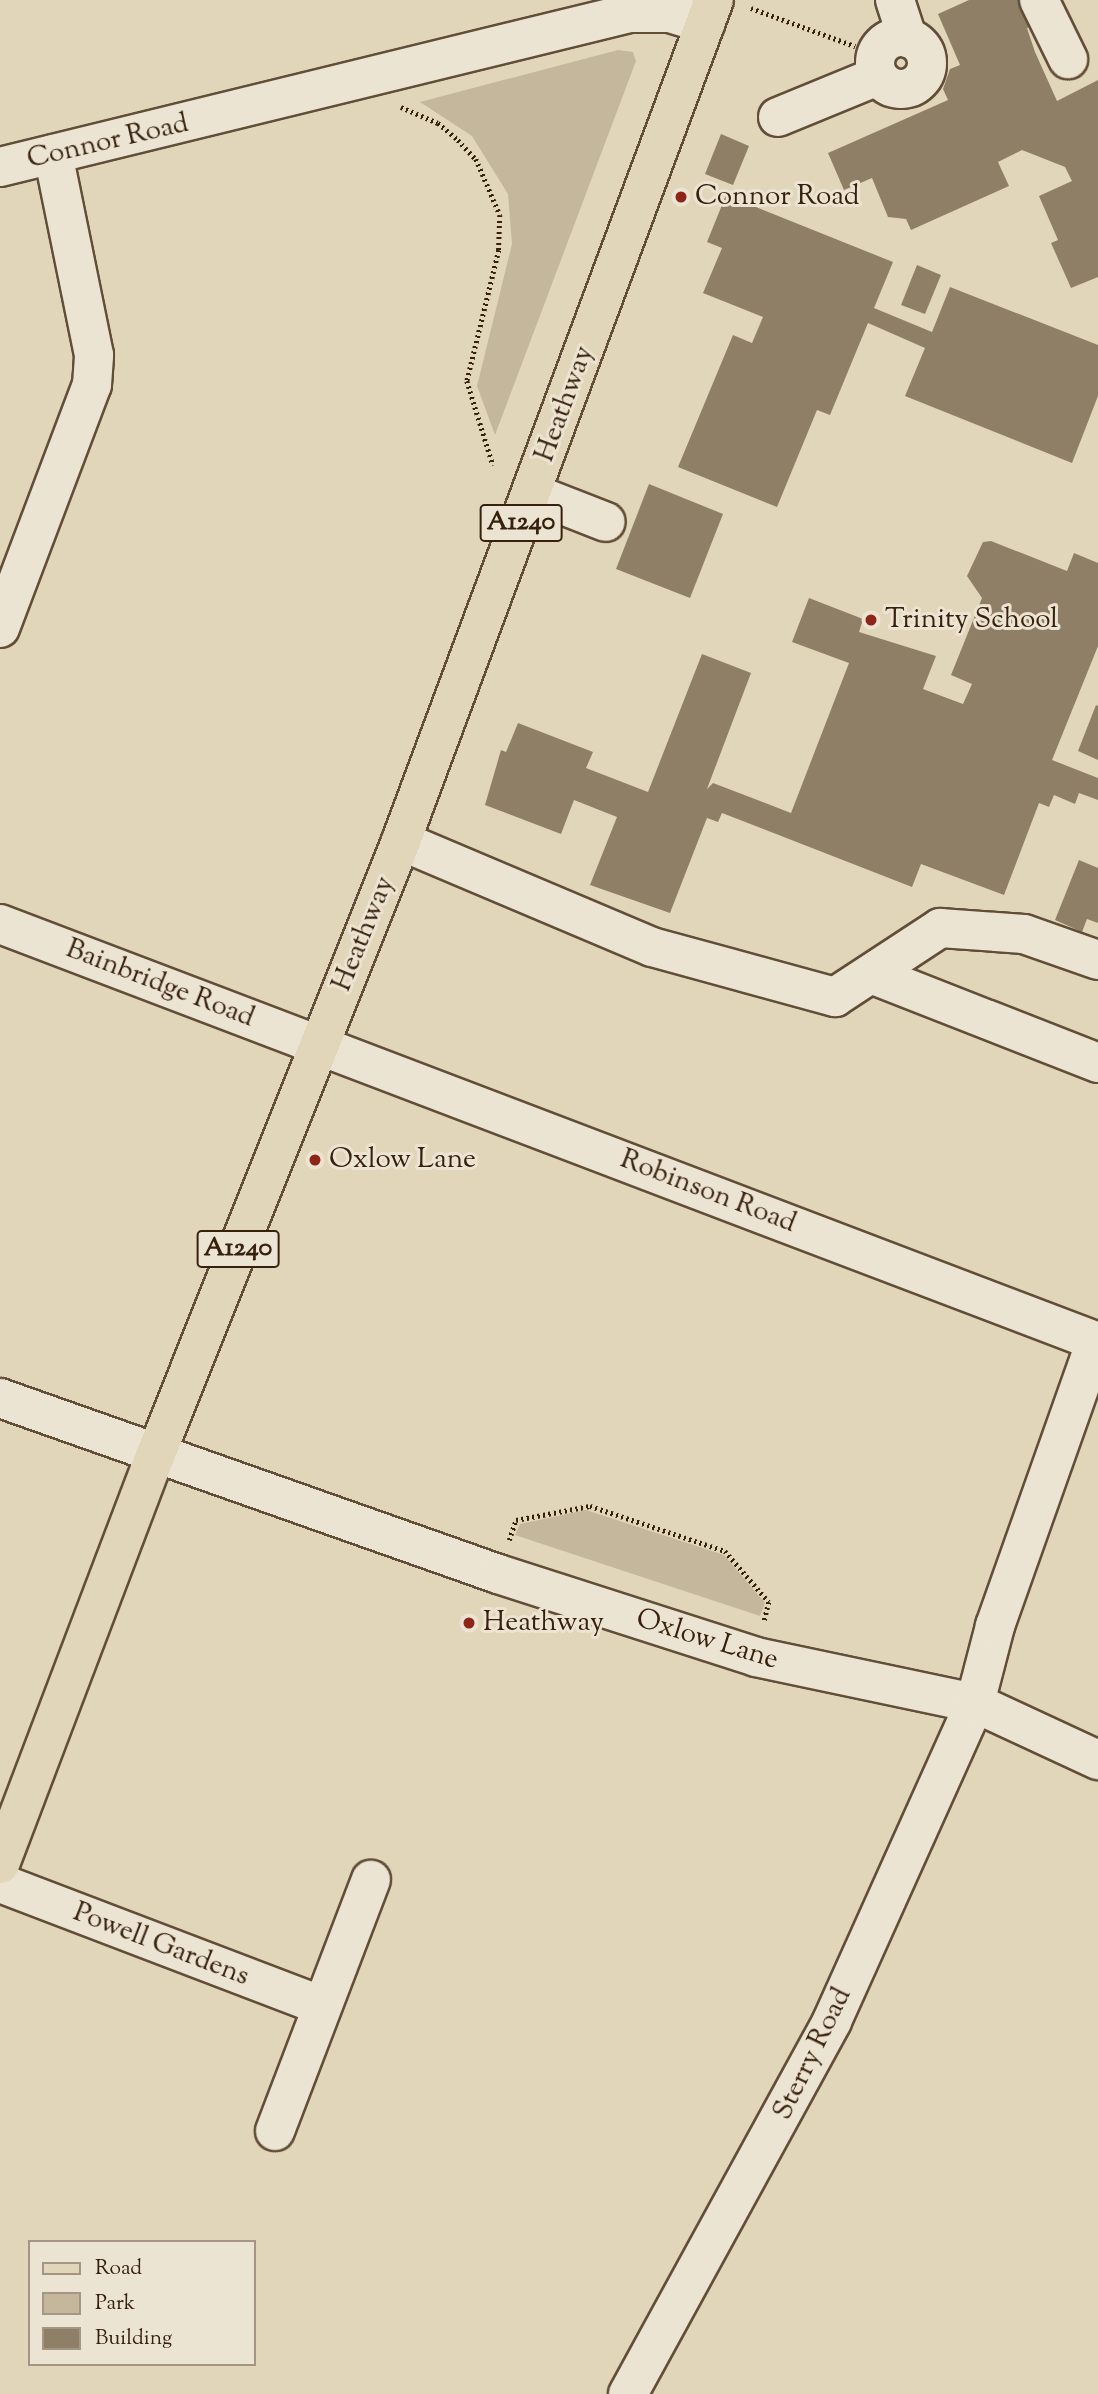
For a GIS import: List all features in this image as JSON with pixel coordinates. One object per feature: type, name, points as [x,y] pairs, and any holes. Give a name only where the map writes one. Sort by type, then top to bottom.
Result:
[{"type":"main road","name":"Heathway","points":[[0,1864],[156,1454],[401,841],[710,12]]},
{"type":"street","points":[[1039,0],[1068,59]]},
{"type":"street","name":"Connor Road","points":[[0,167],[345,85],[630,13],[710,12]]},
{"type":"street","points":[[778,117],[897,30]]},
{"type":"street","points":[[0,628],[92,385],[94,355],[53,154]]},
{"type":"street","points":[[532,493],[606,522]]},
{"type":"street","points":[[401,841],[653,947],[752,977],[835,997],[940,928],[1024,934],[1098,960]]},
{"type":"street","name":"Bainbridge Road","points":[[0,924],[320,1044]]},
{"type":"street","points":[[871,974],[1009,1031],[1098,1063]]},
{"type":"street","name":"Robinson Road","points":[[320,1044],[1097,1342],[995,1626],[975,1703]]},
{"type":"street","name":"Oxlow Lane","points":[[0,1398],[498,1574],[756,1657],[975,1703],[1098,1760]]},
{"type":"street","name":"Sterry Road","points":[[628,2394],[832,2021],[975,1703]]},
{"type":"street","points":[[275,2131],[371,1880]]},
{"type":"street","name":"Powell Gardens","points":[[0,1883],[322,2006]]},
{"type":"path","points":[[751,8],[897,30]]},
{"type":"path","points":[[345,85],[438,123],[476,159],[491,188],[502,231],[467,381],[493,465]]},
{"type":"path","points":[[498,1574],[516,1520],[590,1506],[725,1551],[769,1602],[756,1657]]},
{"type":"green space","points":[[618,50],[633,52],[636,61],[495,435],[477,386],[512,244],[508,194],[472,136],[420,102]]},
{"type":"green space","points":[[586,1510],[724,1555],[765,1603],[760,1616],[515,1535],[520,1524]]},
{"type":"building","points":[[969,0],[1020,0],[1033,26],[1027,28],[1035,52],[1057,101],[1098,80],[1098,277],[1071,288],[1051,243],[1058,240],[1039,196],[1072,181],[1065,167],[1022,150],[998,162],[1009,186],[911,230],[906,219],[888,217],[872,178],[844,190],[828,153],[948,100],[943,89],[950,69],[960,65],[938,14]]},
{"type":"building","points":[[721,134],[749,146],[733,185],[705,174]]},
{"type":"building","points":[[726,195],[893,262],[874,308],[932,332],[950,287],[1098,345],[1098,396],[1072,463],[905,396],[925,348],[868,323],[830,415],[817,410],[777,507],[678,467],[733,335],[752,343],[763,317],[703,293],[722,248],[707,242]]},
{"type":"building","points":[[917,265],[941,275],[925,314],[901,305]]},
{"type":"building","points":[[649,484],[723,514],[690,598],[616,569]]},
{"type":"building","points":[[991,541],[1067,571],[1074,553],[1098,563],[1098,646],[1052,760],[1098,778],[1098,800],[1079,793],[1075,804],[1054,795],[1049,807],[1039,803],[1004,895],[921,864],[912,887],[722,813],[718,822],[707,818],[670,913],[590,885],[617,817],[574,800],[561,834],[485,805],[501,750],[506,752],[518,723],[593,752],[586,768],[648,792],[702,654],[751,673],[707,789],[713,783],[791,813],[849,663],[792,642],[809,598],[863,619],[859,632],[936,656],[923,689],[963,704],[972,684],[951,675],[982,598],[967,576],[983,542]]},
{"type":"building","points":[[1096,705],[1098,706],[1098,760],[1078,751]]},
{"type":"building","points":[[1079,860],[1098,868],[1098,923],[1087,919],[1082,932],[1055,920]]},
{"type":"place","name":"Connor Road","points":[[681,197]]},
{"type":"place","name":"Trinity School","points":[[871,620]]},
{"type":"place","name":"Oxlow Lane","points":[[315,1160]]},
{"type":"place","name":"Heathway","points":[[469,1623]]}]
